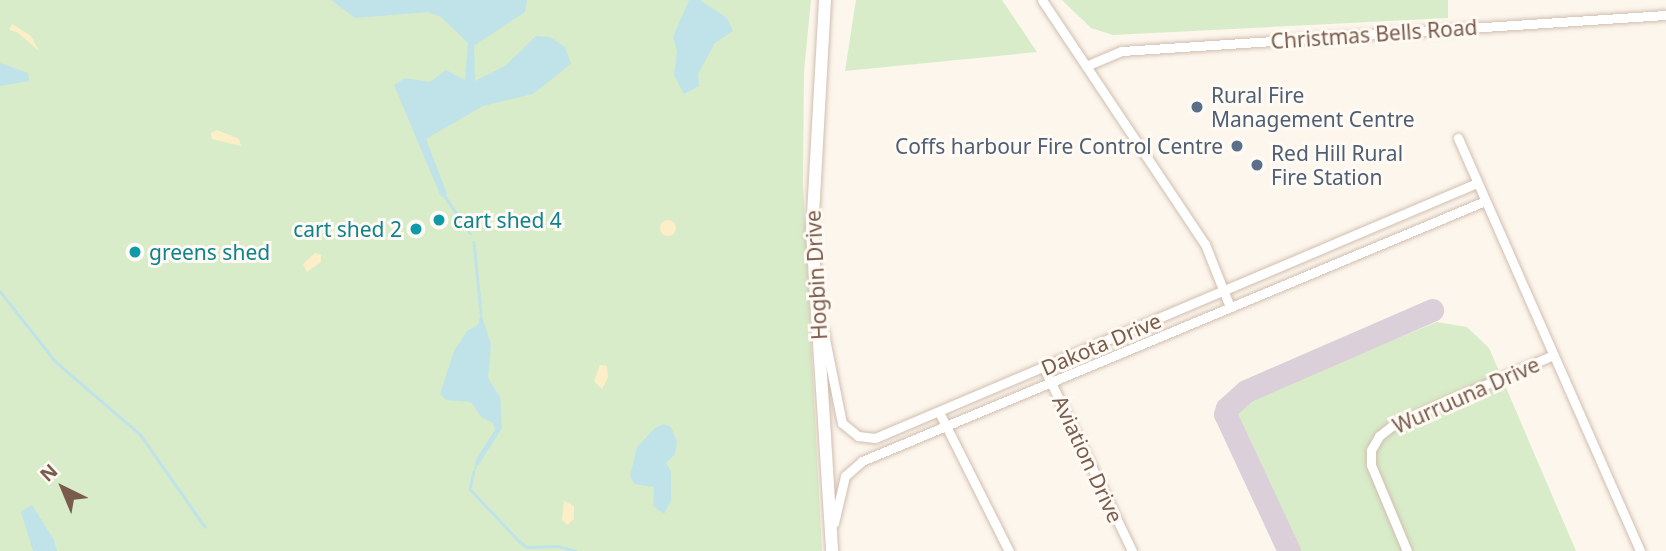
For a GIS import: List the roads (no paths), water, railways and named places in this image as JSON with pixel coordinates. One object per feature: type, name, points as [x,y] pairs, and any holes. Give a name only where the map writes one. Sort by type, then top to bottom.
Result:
[{"type":"main road","name":"Hogbin Drive","points":[[825,0],[813,187],[815,300],[832,551]]},
{"type":"street","points":[[1042,0],[1205,244],[1230,307]]},
{"type":"street","name":"Christmas Bells Road","points":[[1086,66],[1122,51],[1666,15]]},
{"type":"street","name":"Wurruuna Drive","points":[[1458,138],[1640,551]]},
{"type":"street","name":"Dakota Drive","points":[[815,300],[839,416],[846,429],[858,436],[876,438],[1477,183]]},
{"type":"street","name":"Dakota Drive","points":[[831,535],[841,489],[851,467],[1485,201]]},
{"type":"street","name":"Wurruuna Drive","points":[[1408,551],[1371,464],[1371,450],[1379,436],[1394,425],[1553,355]]},
{"type":"street","name":"Aviation Drive","points":[[1044,368],[1129,550]]},
{"type":"street","points":[[939,412],[1009,551]]},
{"type":"water","points":[[331,0],[527,0],[525,12],[474,46],[475,81],[505,66],[536,36],[550,37],[565,47],[571,64],[533,94],[483,106],[426,139],[447,194],[441,197],[394,85],[405,78],[430,82],[446,70],[465,80],[468,43],[441,17],[428,12],[355,18]]},
{"type":"water","points":[[689,0],[700,0],[727,18],[733,31],[715,43],[698,74],[699,86],[684,94],[674,75],[677,51],[673,37]]},
{"type":"water","points":[[0,63],[28,73],[29,81],[0,86]]},
{"type":"water","points":[[481,313],[491,345],[488,378],[500,397],[502,428],[474,472],[476,459],[495,430],[493,423],[482,418],[471,402],[446,400],[440,394],[454,351],[467,331],[478,325]]},
{"type":"water","points":[[664,424],[671,427],[677,442],[675,454],[666,463],[671,471],[671,501],[664,514],[653,506],[654,487],[634,484],[630,476],[637,447],[655,428]]},
{"type":"water","points":[[32,505],[54,540],[57,551],[33,551],[21,512]]},
{"type":"waterway","points":[[444,195],[470,233]]},
{"type":"waterway","points":[[474,242],[481,313]]},
{"type":"waterway","points":[[0,291],[55,361],[140,434],[205,527]]},
{"type":"waterway","points":[[474,472],[470,489],[519,541],[527,547],[558,546],[575,551]]},
{"type":"place","name":"Rural Fire Management Centre","points":[[1197,107]]},
{"type":"place","name":"Coffs harbour Fire Control Centre","points":[[1237,146]]},
{"type":"place","name":"Red Hill Rural Fire Station","points":[[1257,165]]},
{"type":"place","name":"cart shed 4","points":[[439,220]]},
{"type":"place","name":"cart shed 2","points":[[416,229]]},
{"type":"place","name":"greens shed","points":[[135,252]]}]
